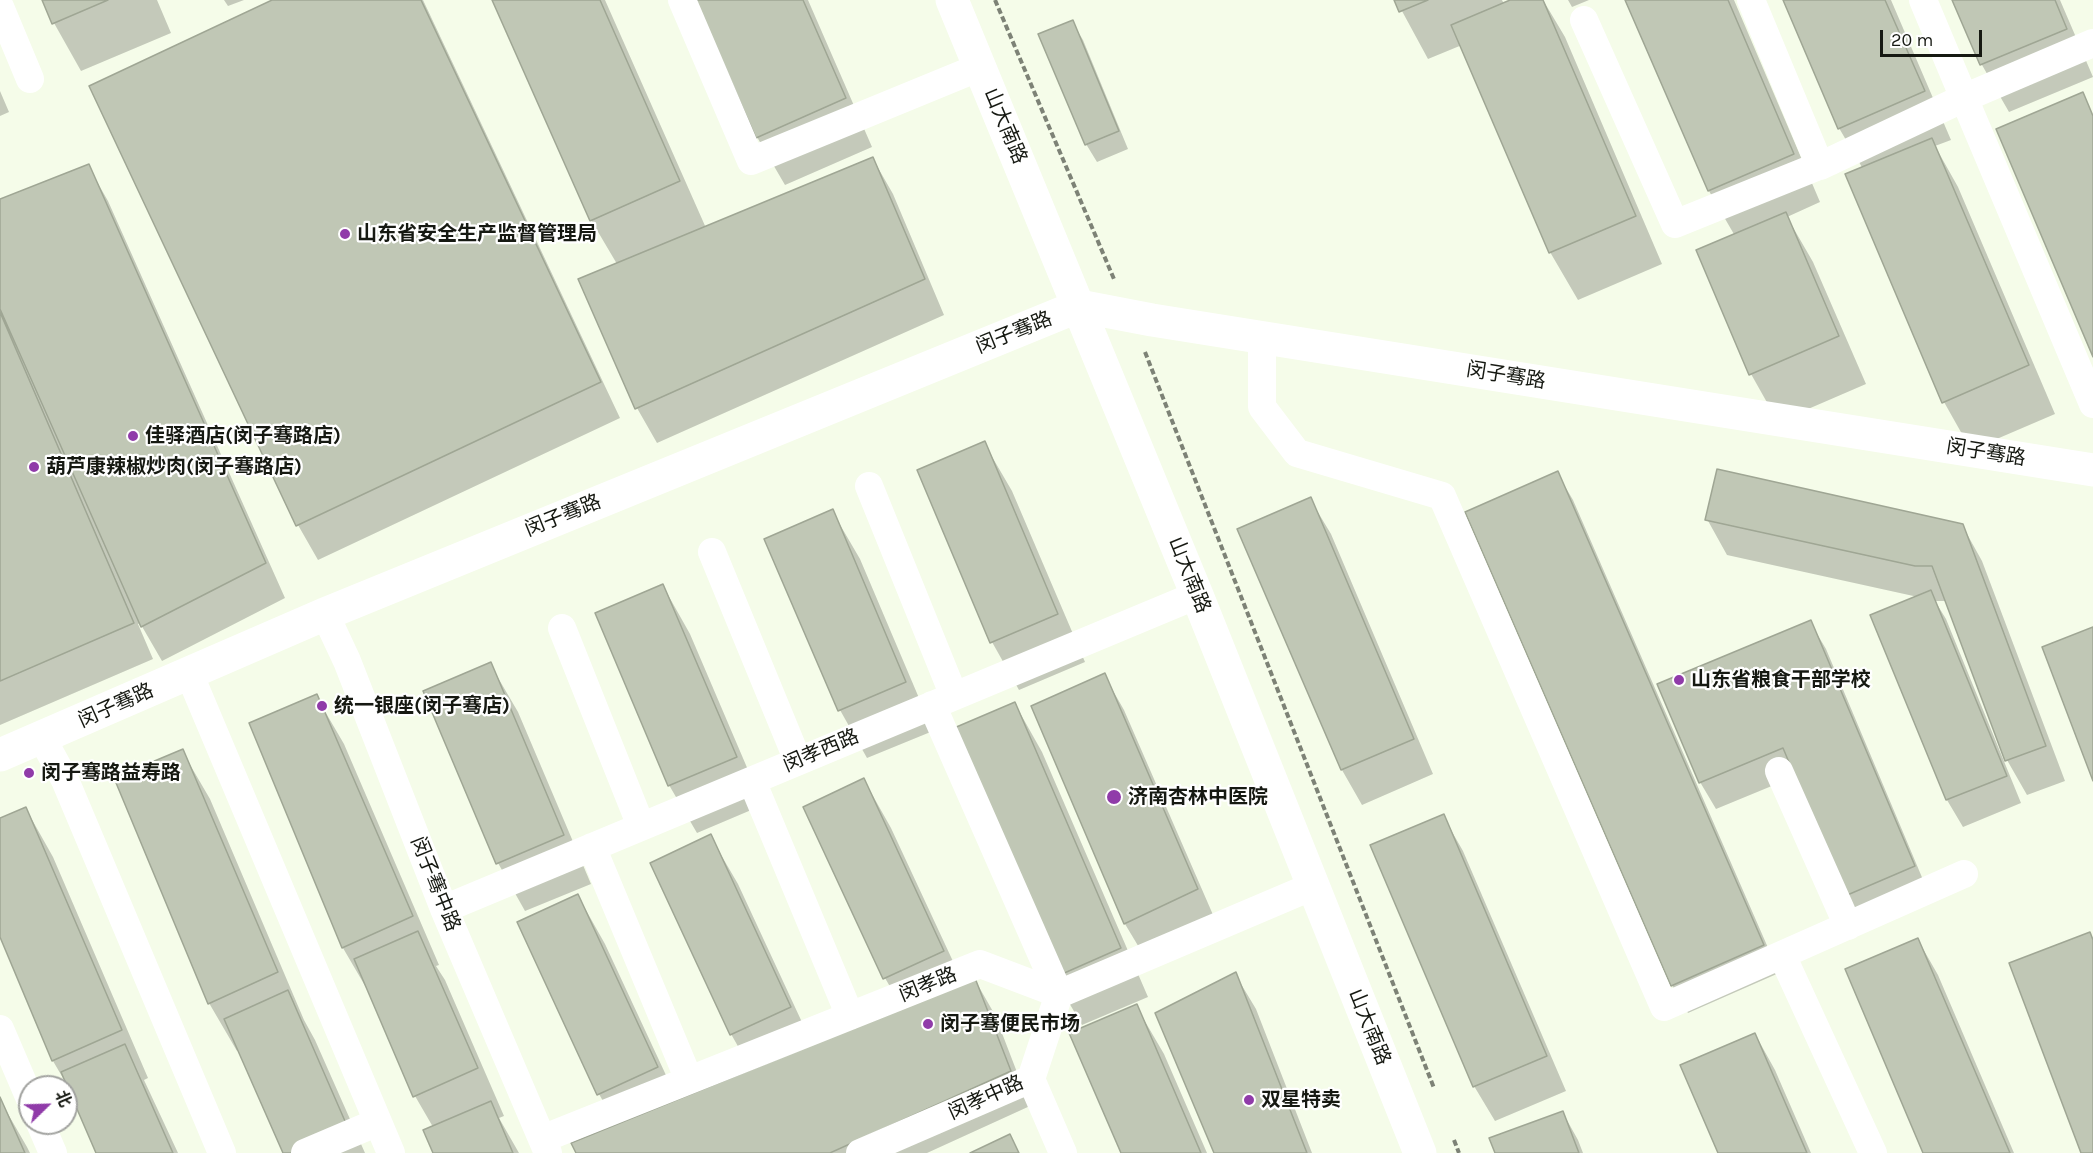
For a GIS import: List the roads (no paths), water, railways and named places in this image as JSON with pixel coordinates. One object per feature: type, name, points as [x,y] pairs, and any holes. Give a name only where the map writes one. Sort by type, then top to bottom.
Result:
[{"type":"street","points":[[682,0],[751,161],[980,67]]},
{"type":"street","name":"山大南路","points":[[952,0],[1197,595],[1420,1153]]},
{"type":"street","points":[[1751,0],[1820,166],[1964,98],[2093,43]]},
{"type":"street","points":[[1923,0],[2093,404]]},
{"type":"street","points":[[0,7],[30,79]]},
{"type":"street","points":[[1584,20],[1675,224],[1831,161]]},
{"type":"street","name":"闵子骞路","points":[[0,756],[325,614],[1079,306],[1262,338],[2093,470]]},
{"type":"street","points":[[1262,338],[1262,407],[1297,453],[1442,496],[1664,1007],[1964,874]]},
{"type":"street","points":[[869,486],[943,700],[1059,994],[1313,886]]},
{"type":"street","points":[[712,552],[798,761]]},
{"type":"street","name":"闵孝西路","points":[[444,909],[1197,595]]},
{"type":"street","name":"闵子骞中路","points":[[325,614],[347,661],[444,909],[545,1146]]},
{"type":"street","points":[[562,628],[641,826]]},
{"type":"street","points":[[189,673],[391,1153]]},
{"type":"street","points":[[42,738],[65,780],[222,1153]]},
{"type":"street","points":[[1779,771],[1848,926]]},
{"type":"street","points":[[752,781],[850,1016]]},
{"type":"street","points":[[592,847],[689,1080]]},
{"type":"street","points":[[1782,955],[1873,1153]]},
{"type":"street","name":"闵孝路","points":[[545,1146],[689,1080],[980,964],[1059,994]]},
{"type":"street","name":"闵孝中路","points":[[860,1153],[893,1146],[1031,1079],[1059,994]]},
{"type":"street","points":[[0,1029],[20,1075]]},
{"type":"street","points":[[1031,1079],[1063,1153]]},
{"type":"street","points":[[305,1153],[378,1122]]},
{"type":"street","points":[[45,1135],[53,1153]]},
{"type":"place","name":"山东省安全生产监督管理局","points":[[345,234]]},
{"type":"place","name":"佳驿酒店(闵子骞路店)","points":[[133,436]]},
{"type":"place","name":"葫芦康辣椒炒肉(闵子骞路店)","points":[[34,467]]},
{"type":"place","name":"山东省粮食干部学校","points":[[1679,680]]},
{"type":"place","name":"统一银座(闵子骞店)","points":[[322,706]]},
{"type":"place","name":"闵子骞路益寿路","points":[[29,773]]},
{"type":"place","name":"济南杏林中医院","points":[[1114,797]]},
{"type":"place","name":"闵子骞便民市场","points":[[928,1024]]},
{"type":"place","name":"双星特卖","points":[[1249,1100]]}]
